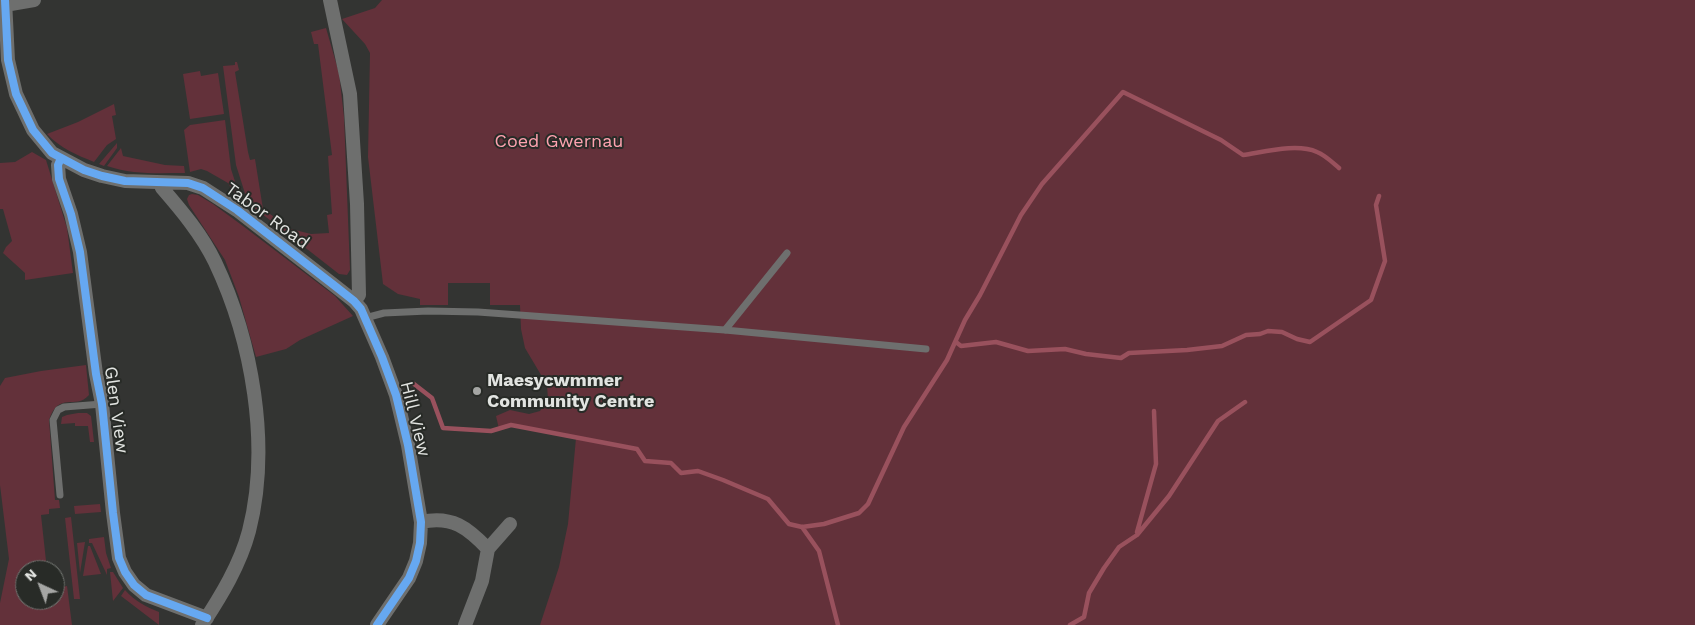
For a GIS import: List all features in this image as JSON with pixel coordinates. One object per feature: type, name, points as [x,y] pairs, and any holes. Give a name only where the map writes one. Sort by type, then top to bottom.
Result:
[{"type":"street","points":[[5,2],[34,0]]},
{"type":"street","points":[[330,0],[350,94],[357,204],[358,295],[354,301]]},
{"type":"street","name":"Tabor Road","points":[[5,2],[8,60],[11,78],[32,130],[52,153],[84,170],[102,176],[125,181],[192,184],[218,197],[245,216],[354,301]]},
{"type":"street","name":"Glen View","points":[[61,158],[57,171],[71,214],[80,252],[96,374],[102,404],[119,558],[125,572],[134,585],[146,595],[161,602],[195,612],[204,622]]},
{"type":"street","points":[[160,183],[197,232],[214,261],[231,300],[251,373],[257,409],[258,473],[249,531],[241,556],[230,579],[204,622]]},
{"type":"street","name":"Hill View","points":[[354,301],[361,309],[396,395],[408,445],[421,522],[420,543],[416,561],[409,578],[377,625]]},
{"type":"street","points":[[421,522],[441,520],[459,524],[472,533],[488,550]]},
{"type":"street","points":[[465,625],[482,581],[488,550],[510,524]]},
{"type":"lane","points":[[725,330],[787,254]]},
{"type":"lane","points":[[365,318],[384,313],[428,311],[478,312],[725,330],[926,348]]},
{"type":"lane","points":[[60,495],[53,420],[58,410],[64,407],[102,404]]},
{"type":"green space","name":"Coed Gwernau","points":[[382,0],[1695,0],[1695,625],[540,625],[559,567],[568,524],[576,438],[511,425],[499,429],[496,416],[510,410],[529,414],[540,411],[548,399],[547,385],[525,348],[521,329],[520,305],[490,305],[490,283],[448,283],[448,305],[420,305],[420,299],[398,294],[383,284],[368,157],[370,53],[365,44],[342,19],[375,8]]},
{"type":"green space","points":[[326,28],[339,73],[344,117],[350,270],[347,275],[339,274],[248,203],[236,165],[223,66],[235,65],[235,62],[237,62],[239,70],[235,72],[248,152],[250,160],[255,159],[263,209],[291,229],[311,234],[329,233],[327,215],[332,214],[328,156],[332,155],[318,44],[314,44],[311,32]]},
{"type":"green space","points":[[200,71],[201,76],[218,73],[224,114],[190,119],[183,74]]},
{"type":"green space","points":[[114,104],[116,115],[112,116],[116,139],[107,145],[94,162],[63,147],[47,134],[78,122]]},
{"type":"green space","points":[[225,120],[231,169],[240,202],[228,183],[201,169],[190,172],[184,130],[190,125]]},
{"type":"green space","points":[[117,143],[117,148],[104,166],[99,164]]},
{"type":"green space","points":[[121,148],[123,156],[165,165],[184,166],[185,173],[136,172],[107,166]]},
{"type":"green space","points":[[32,152],[46,160],[67,228],[73,273],[25,280],[25,273],[3,253],[12,241],[3,209],[0,209],[0,163],[15,162]]},
{"type":"green space","points":[[192,194],[198,195],[213,204],[243,226],[335,296],[353,316],[300,340],[286,349],[256,357],[239,297],[225,260],[189,205],[187,199]]},
{"type":"green space","points":[[86,365],[89,395],[78,401],[62,403],[53,411],[49,420],[55,500],[59,500],[60,508],[49,509],[49,514],[41,515],[46,560],[15,560],[15,610],[65,610],[65,586],[67,586],[72,625],[0,625],[0,603],[9,559],[0,485],[0,386],[5,378]]},
{"type":"green space","points":[[87,413],[91,416],[94,442],[90,442],[88,426],[75,426],[75,423],[61,424],[62,417]]},
{"type":"green space","points":[[100,504],[101,512],[75,514],[74,506]]},
{"type":"green space","points":[[71,517],[80,599],[74,599],[65,518]]},
{"type":"green space","points":[[104,537],[106,553],[111,568],[107,569],[107,575],[92,543],[89,543],[89,539]]},
{"type":"green space","points":[[85,542],[80,573],[77,543]]},
{"type":"green space","points":[[88,546],[90,546],[101,574],[83,576]]},
{"type":"green space","points":[[110,572],[113,572],[123,588],[113,601]]},
{"type":"green space","points":[[125,590],[141,603],[159,612],[159,625],[121,596]]},
{"type":"waterway","points":[[414,384],[432,398],[443,428],[491,431],[511,425],[637,449],[645,461],[671,463],[681,473],[698,471],[768,499],[789,524],[802,527],[824,524],[859,513],[868,504],[904,427],[947,360],[965,320],[1021,215],[1042,184],[1123,92],[1221,140],[1243,155],[1290,148],[1309,149],[1323,155],[1339,168]]},
{"type":"waterway","points":[[956,342],[961,346],[996,342],[1028,351],[1065,349],[1086,354],[1121,358],[1129,353],[1222,346],[1246,335],[1260,334],[1268,331],[1282,332],[1297,339],[1310,342],[1371,300],[1385,261],[1376,205],[1379,196]]},
{"type":"waterway","points":[[1070,625],[1084,617],[1089,593],[1119,547],[1137,535],[1169,496],[1218,421],[1245,402]]},
{"type":"waterway","points":[[1137,532],[1156,464],[1154,411]]},
{"type":"waterway","points":[[802,527],[819,551],[838,625]]},
{"type":"cycle path","points":[[5,0],[8,60],[16,94],[33,130],[52,153],[84,170],[102,176],[125,181],[188,183],[203,188],[237,210],[354,301],[361,309],[396,395],[408,445],[421,522],[420,543],[416,561],[409,578],[377,625]]},
{"type":"cycle path","points":[[61,158],[58,165],[59,179],[71,214],[80,252],[96,374],[102,404],[119,558],[125,572],[134,585],[146,595],[207,618]]},
{"type":"place","name":"Maesycwmmer Community Centre","points":[[477,391]]}]
